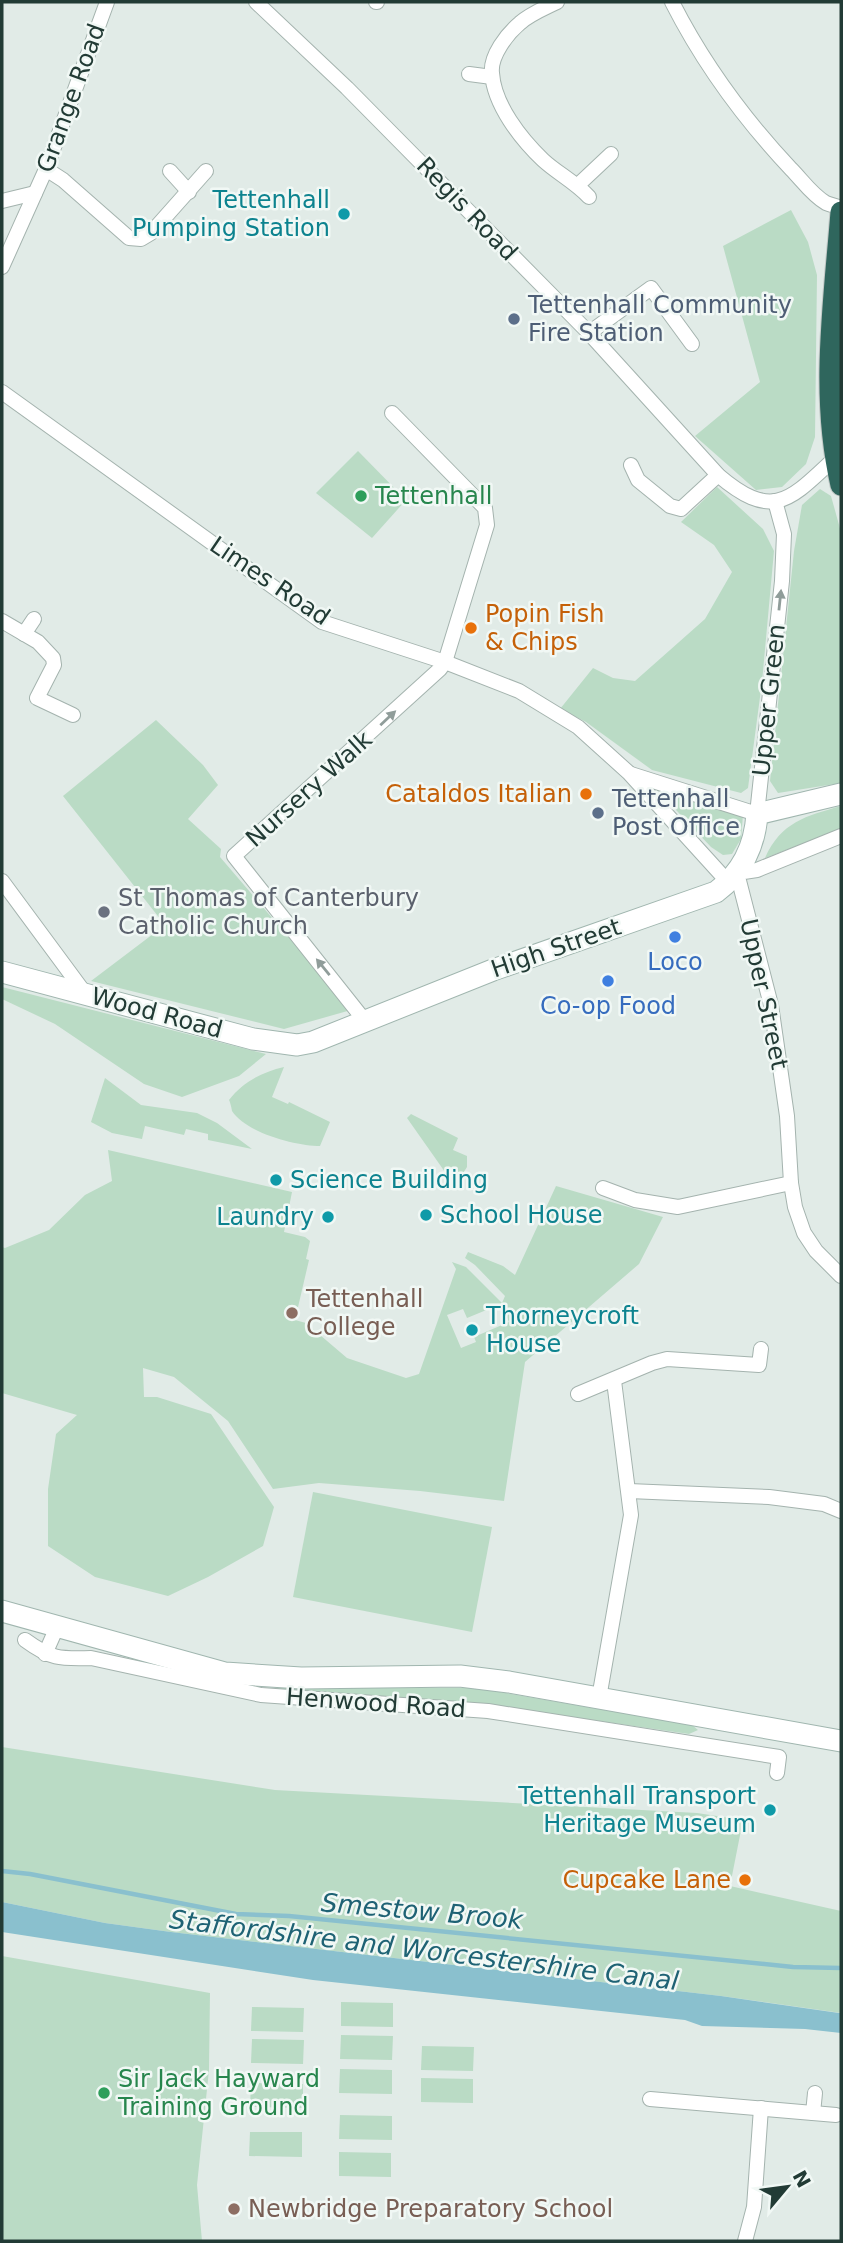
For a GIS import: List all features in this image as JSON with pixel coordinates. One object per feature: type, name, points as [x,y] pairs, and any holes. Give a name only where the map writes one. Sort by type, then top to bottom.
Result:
[{"type":"highway","points":[[841,210],[829,343],[835,458],[841,485]]},
{"type":"street","name":"Grange Road","points":[[2,267],[46,169],[107,2]]},
{"type":"street","name":"Regis Road","points":[[256,2],[347,88],[589,333],[718,475],[753,500],[775,501]]},
{"type":"street","points":[[557,2],[521,22],[509,34],[496,54],[491,71],[503,110],[526,141],[544,161],[578,185],[589,197]]},
{"type":"street","points":[[672,2],[713,74],[752,124],[817,197],[841,210]]},
{"type":"street","points":[[469,75],[492,77]]},
{"type":"street","points":[[578,185],[611,154]]},
{"type":"street","points":[[46,169],[63,180],[129,238],[141,239],[150,233],[206,171]]},
{"type":"street","points":[[170,171],[188,192]]},
{"type":"street","name":"Grange Road","points":[[2,201],[35,193]]},
{"type":"street","points":[[589,333],[652,288],[692,344]]},
{"type":"street","name":"Limes Road","points":[[2,392],[322,622],[445,662],[519,691],[578,727],[629,773],[732,878]]},
{"type":"street","points":[[392,413],[485,508],[487,525],[445,662]]},
{"type":"street","points":[[775,501],[792,497],[835,458]]},
{"type":"street","points":[[631,465],[638,480],[670,506],[681,509],[718,475]]},
{"type":"street","name":"Upper Green","points":[[775,501],[784,534],[783,564],[757,814],[841,794]]},
{"type":"street","points":[[24,634],[34,619]]},
{"type":"street","points":[[2,621],[38,642],[54,658],[54,665],[37,698],[73,715]]},
{"type":"street","name":"Nursery Walk","points":[[365,1021],[234,856],[363,741],[445,662]]},
{"type":"street","name":"Limes Road","points":[[629,773],[757,814]]},
{"type":"street","points":[[732,878],[752,844],[757,814]]},
{"type":"street","points":[[732,878],[841,836]]},
{"type":"street","name":"High Street","points":[[313,1042],[521,960],[716,892],[732,878]]},
{"type":"street","name":"Upper Street","points":[[732,878],[771,1005],[787,1116],[795,1207],[804,1233],[816,1251],[841,1276]]},
{"type":"street","points":[[2,881],[84,992]]},
{"type":"street","name":"Wood Road","points":[[2,972],[253,1039],[297,1045],[313,1042]]},
{"type":"street","points":[[603,1188],[635,1200],[678,1207],[791,1183]]},
{"type":"street","points":[[578,1394],[667,1359],[759,1365],[761,1349]]},
{"type":"street","points":[[599,1698],[631,1515],[614,1381]]},
{"type":"street","points":[[629,1491],[769,1497],[824,1504],[841,1511]]},
{"type":"street","name":"Henwood Road","points":[[2,1611],[225,1673],[301,1678],[460,1676],[509,1682],[841,1741]]},
{"type":"street","points":[[45,1654],[57,1627]]},
{"type":"street","name":"Henwood Road","points":[[25,1640],[45,1654],[64,1659],[91,1658],[261,1695],[488,1711],[779,1756],[777,1773]]},
{"type":"street","points":[[709,1745],[714,1719]]},
{"type":"street","points":[[813,2113],[815,2093]]},
{"type":"street","points":[[650,2099],[836,2115]]},
{"type":"street","points":[[745,2241],[754,2207],[761,2108]]},
{"type":"green space","points":[[791,210],[808,242],[817,275],[815,437],[806,464],[782,487],[756,490],[695,436],[760,382],[723,246]]},
{"type":"green space","name":"Tettenhall","points":[[358,451],[406,500],[372,538],[316,493]]},
{"type":"green space","points":[[717,487],[763,529],[774,551],[762,682],[748,788],[741,793],[652,770],[586,722],[560,709],[593,668],[613,678],[635,681],[705,619],[732,572],[714,545],[681,522]]},
{"type":"green space","points":[[820,489],[831,496],[841,532],[841,783],[778,793],[770,781],[794,551],[802,505]]},
{"type":"green space","points":[[156,720],[203,765],[218,785],[188,819],[221,849],[220,857],[351,1010],[284,1029],[91,981],[165,925],[63,796]]},
{"type":"green space","points":[[660,793],[682,794],[743,815],[741,839],[732,854],[723,855],[711,847]]},
{"type":"green space","points":[[841,806],[841,829],[765,858],[771,846],[787,828],[806,817]]},
{"type":"green space","points":[[2,987],[266,1054],[239,1076],[182,1097],[144,1084],[55,1024],[2,999]]},
{"type":"green space","points":[[284,1067],[272,1097],[288,1104],[289,1102],[330,1122],[320,1146],[286,1141],[260,1132],[248,1126],[232,1111],[229,1100],[240,1088],[261,1075]]},
{"type":"green space","points":[[105,1078],[141,1105],[197,1113],[217,1123],[252,1149],[208,1140],[208,1134],[186,1129],[184,1135],[145,1126],[142,1139],[112,1133],[91,1122]]},
{"type":"green space","points":[[411,1114],[458,1138],[453,1150],[467,1156],[467,1167],[460,1178],[445,1172],[407,1118]]},
{"type":"green space","points":[[108,1150],[292,1192],[284,1232],[305,1237],[310,1241],[306,1259],[309,1260],[295,1320],[306,1323],[347,1358],[406,1378],[419,1374],[456,1269],[452,1262],[466,1267],[502,1303],[505,1296],[465,1258],[468,1252],[503,1266],[515,1275],[556,1186],[663,1217],[639,1264],[525,1362],[504,1501],[319,1483],[273,1489],[228,1421],[174,1377],[143,1368],[144,1397],[157,1397],[211,1414],[274,1507],[263,1546],[168,1596],[95,1577],[48,1546],[48,1489],[56,1434],[77,1415],[2,1393],[2,1247],[49,1230],[85,1195],[112,1181]],"holes":[[[501,1304],[509,1322],[474,1337],[476,1342],[461,1348],[447,1315],[463,1309],[467,1318]]]},
{"type":"green space","points":[[313,1492],[492,1527],[472,1632],[293,1597]]},
{"type":"green space","points":[[265,1688],[476,1688],[692,1725],[698,1730],[689,1734],[496,1706]]},
{"type":"green space","points":[[2,1747],[275,1790],[697,1813],[743,1820],[730,1886],[841,1911],[841,2013],[721,1996],[171,1932],[105,1923],[2,1902]]},
{"type":"green space","name":"Sir Jack Hayward Training Ground","points":[[2,1956],[210,1993],[209,2070],[197,2185],[202,2241],[2,2241]]},
{"type":"green space","points":[[341,2002],[393,2003],[393,2027],[341,2026]]},
{"type":"green space","points":[[252,2007],[304,2008],[303,2032],[251,2031]]},
{"type":"green space","points":[[341,2035],[393,2036],[392,2060],[340,2059]]},
{"type":"green space","points":[[252,2039],[304,2040],[303,2064],[251,2063]]},
{"type":"green space","points":[[422,2046],[474,2047],[473,2071],[421,2070]]},
{"type":"green space","points":[[340,2069],[392,2070],[392,2094],[339,2093]]},
{"type":"green space","points":[[421,2078],[473,2079],[473,2103],[421,2102]]},
{"type":"green space","points":[[251,2083],[303,2084],[303,2108],[250,2107]]},
{"type":"green space","points":[[340,2115],[392,2116],[392,2140],[339,2139]]},
{"type":"green space","points":[[250,2132],[302,2132],[302,2157],[249,2156]]},
{"type":"green space","points":[[339,2152],[391,2153],[391,2177],[339,2176]]},
{"type":"water","points":[[2,1902],[105,1923],[171,1932],[721,1996],[841,2013],[841,2033],[805,2029],[702,2026],[685,2020],[313,1980],[2,1932]]},
{"type":"waterway","name":"Smestow Brook","points":[[2,1871],[30,1874],[236,1914],[289,1916],[793,1967],[841,1968]]},
{"type":"place","name":"Tettenhall Pumping Station","points":[[344,214]]},
{"type":"place","name":"Tettenhall Community Fire Station","points":[[514,319]]},
{"type":"place","name":"Tettenhall","points":[[361,496]]},
{"type":"place","name":"Popin Fish & Chips","points":[[471,628]]},
{"type":"place","name":"Cataldos Italian","points":[[586,794]]},
{"type":"place","name":"Tettenhall Post Office","points":[[598,813]]},
{"type":"place","name":"St Thomas of Canterbury Catholic Church","points":[[104,912]]},
{"type":"place","name":"Loco","points":[[675,937]]},
{"type":"place","name":"Co-op Food","points":[[608,981]]},
{"type":"place","name":"Science Building","points":[[276,1180]]},
{"type":"place","name":"School House","points":[[426,1215]]},
{"type":"place","name":"Laundry","points":[[328,1217]]},
{"type":"place","name":"Tettenhall College","points":[[292,1313]]},
{"type":"place","name":"Thorneycroft House","points":[[472,1330]]},
{"type":"place","name":"Tettenhall Transport Heritage Museum","points":[[770,1810]]},
{"type":"place","name":"Cupcake Lane","points":[[745,1880]]},
{"type":"place","name":"Sir Jack Hayward Training Ground","points":[[104,2093]]},
{"type":"place","name":"Newbridge Preparatory School","points":[[234,2209]]},
{"type":"water label","name":"Staffordshire and Worcestershire Canal","points":[[424,1950]]}]
